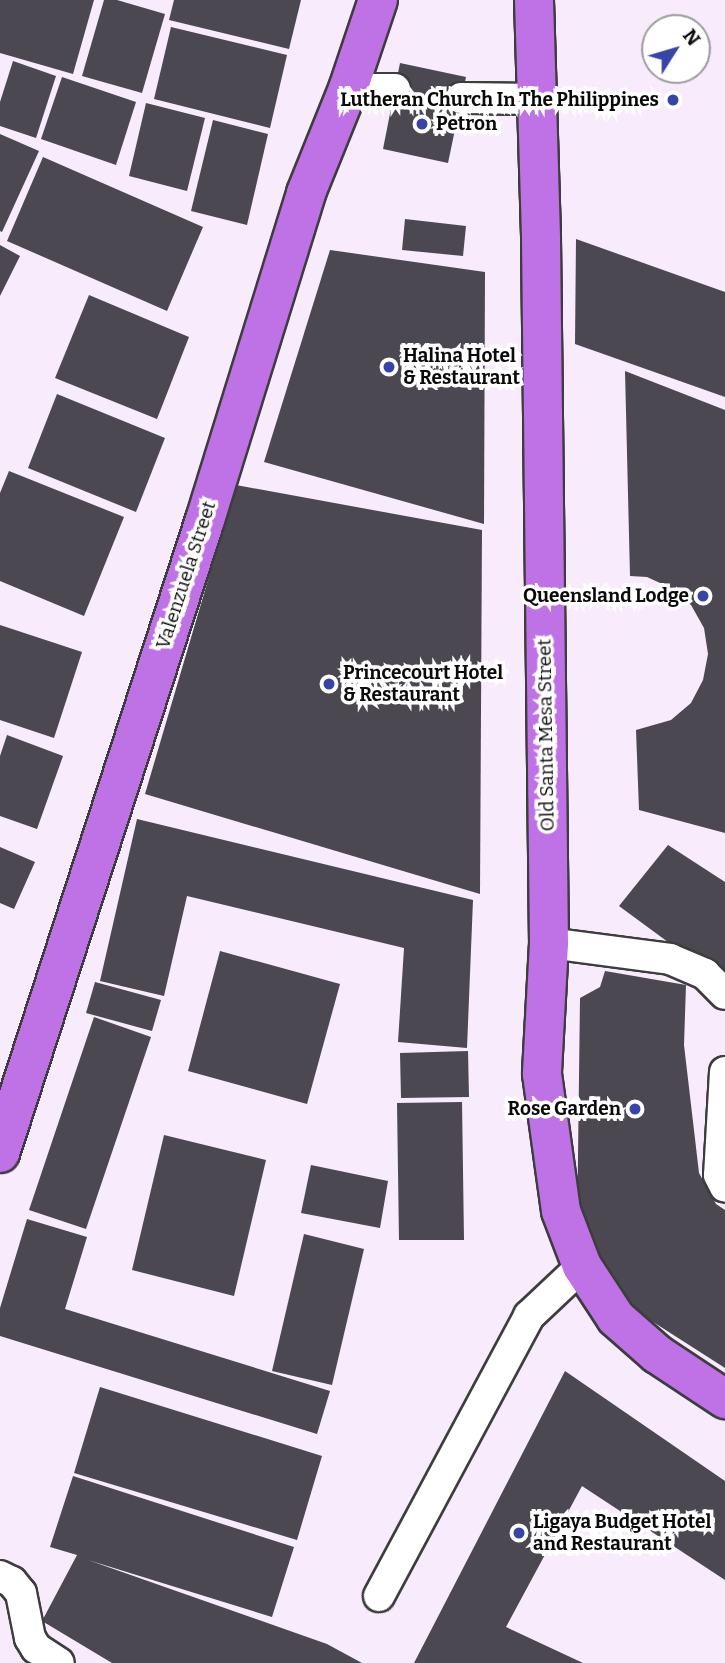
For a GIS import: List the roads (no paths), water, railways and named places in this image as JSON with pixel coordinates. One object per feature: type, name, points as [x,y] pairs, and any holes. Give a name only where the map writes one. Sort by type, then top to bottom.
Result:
[{"type":"main road","name":"Valenzuela Street","points":[[0,1153],[205,520],[306,193],[348,89],[378,0]]},
{"type":"main road","name":"Old Santa Mesa Street","points":[[534,0],[549,943],[542,1074],[561,1211],[582,1266],[616,1318],[657,1354],[725,1399]]},
{"type":"lane","points":[[348,89],[395,89]]},
{"type":"lane","points":[[461,98],[537,99]]},
{"type":"lane","points":[[549,943],[670,959],[705,974],[725,994]]},
{"type":"lane","points":[[725,1072],[719,1175],[725,1187]]},
{"type":"lane","points":[[379,1596],[529,1316],[582,1266]]},
{"type":"lane","points":[[0,1576],[12,1582],[21,1593],[30,1638],[36,1648],[60,1663]]},
{"type":"place","name":"Lutheran Church In The Philippines","points":[[673,100]]},
{"type":"place","name":"Petron","points":[[422,124]]},
{"type":"place","name":"Halina Hotel & Restaurant","points":[[389,367]]},
{"type":"place","name":"Queensland Lodge","points":[[703,596]]},
{"type":"place","name":"Princecourt Hotel & Restaurant","points":[[329,684]]},
{"type":"place","name":"Rose Garden","points":[[635,1109]]},
{"type":"place","name":"Ligaya Budget Hotel and Restaurant","points":[[519,1533]]}]
